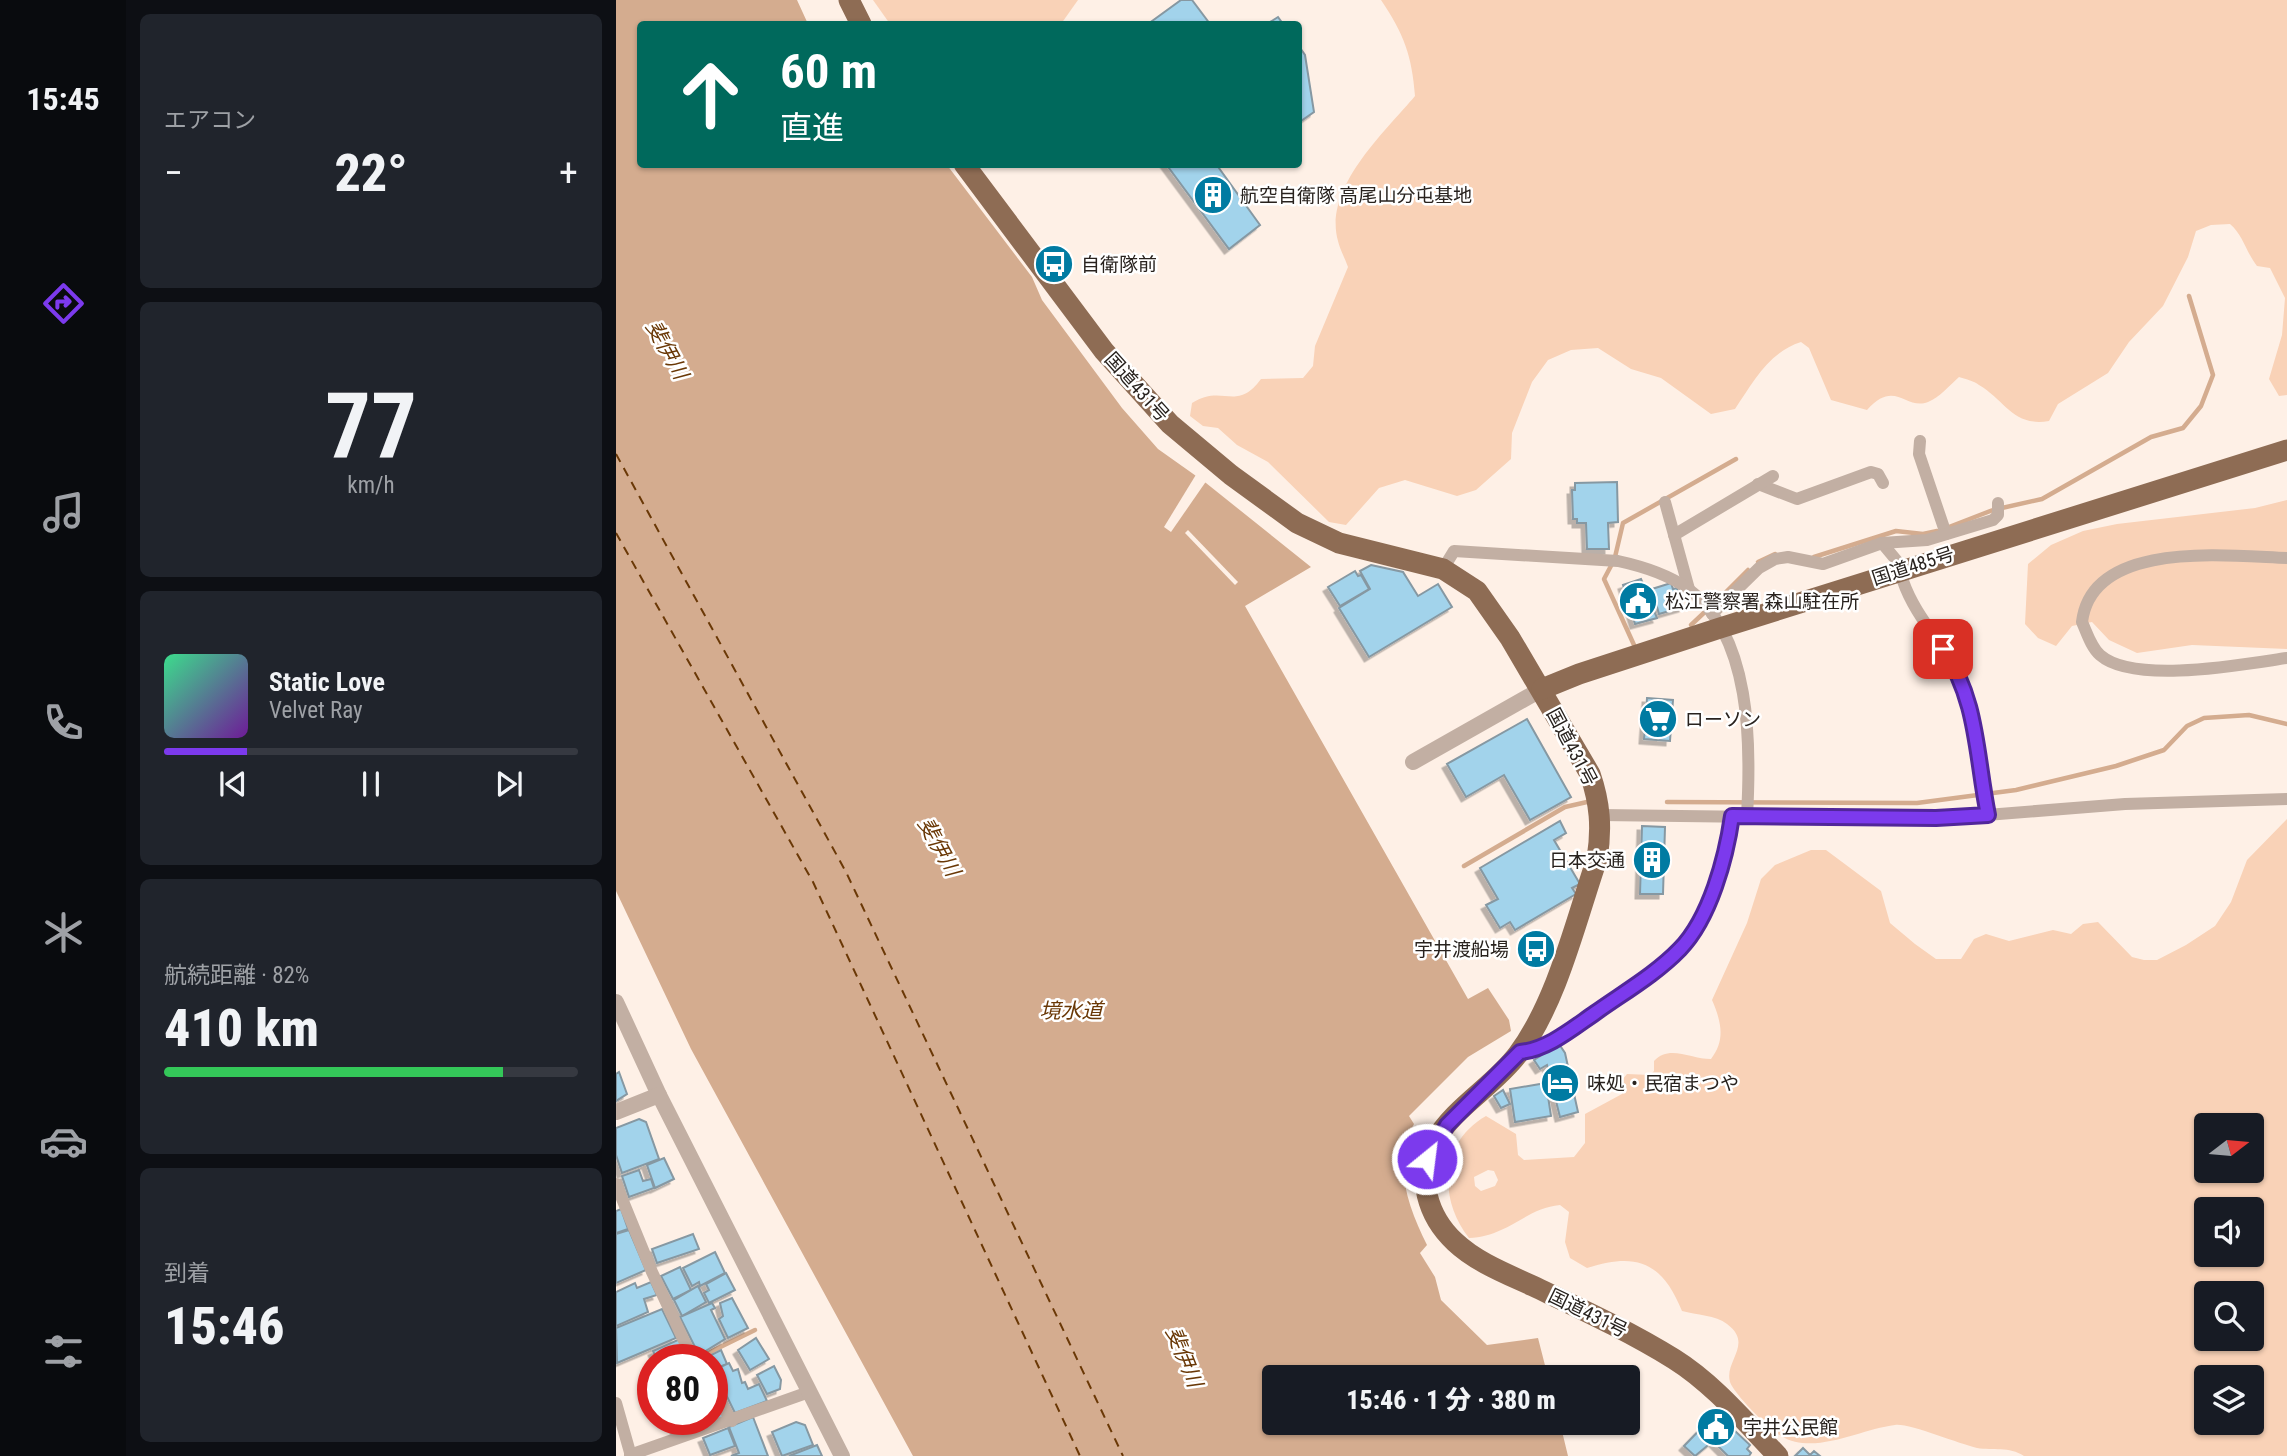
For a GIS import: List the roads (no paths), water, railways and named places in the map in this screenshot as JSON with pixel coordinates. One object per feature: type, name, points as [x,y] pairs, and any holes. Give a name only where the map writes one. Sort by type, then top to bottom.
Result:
[{"type":"highway","points":[[849,0],[860,21]]},
{"type":"highway","name":"国道431号","points":[[967,168],[1104,351],[1170,424],[1231,475],[1297,523],[1339,543],[1443,569],[1476,592],[1493,611],[1542,689],[1590,774],[1600,815],[1597,859],[1536,1026],[1508,1067],[1463,1108],[1434,1142],[1427,1159],[1425,1180],[1428,1203],[1441,1228],[1457,1245],[1492,1266],[1632,1334],[1677,1361],[1714,1391],[1779,1456]]},
{"type":"highway","name":"国道485号","points":[[1542,689],[1712,616],[2287,450]]},
{"type":"street","points":[[1920,442],[1919,454],[1946,534]]},
{"type":"street","points":[[1758,484],[1797,499],[1871,472],[1878,474],[1883,483]]},
{"type":"street","points":[[1675,535],[1773,476]]},
{"type":"street","points":[[1665,502],[1689,589]]},
{"type":"street","points":[[1712,616],[1759,568],[1774,559],[1788,557],[1823,564],[1882,543],[1927,540],[1993,520],[1998,515],[1998,503]]},
{"type":"street","points":[[1882,543],[1897,561]]},
{"type":"street","points":[[1443,569],[1454,551],[1618,561],[1642,566],[1689,589],[1712,616],[1738,667],[1749,733],[1748,807]]},
{"type":"street","points":[[2287,558],[2204,555],[2162,559],[2124,568],[2104,579],[2089,597],[2082,622],[2101,656],[2118,665],[2144,669],[2204,670],[2287,658]]},
{"type":"street","points":[[1903,581],[1910,601],[1964,684],[1972,706],[1985,802]]},
{"type":"street","points":[[1413,762],[1542,689]]},
{"type":"street","points":[[1600,815],[1732,816],[1748,807],[1936,818],[1985,802],[2125,804],[2287,799]]},
{"type":"street","points":[[1520,1052],[1534,1051],[1574,1027],[1652,973],[1681,948],[1714,888],[1728,844],[1732,816]]},
{"type":"street","points":[[616,1002],[659,1095],[842,1456]]},
{"type":"street","points":[[616,1112],[659,1095]]},
{"type":"street","points":[[616,1184],[652,1272],[686,1344]]},
{"type":"street","points":[[616,1403],[631,1455],[809,1392]]},
{"type":"street","points":[[728,1415],[732,1421]]},
{"type":"water","name":"境水道","points":[[616,0],[797,0],[807,21],[637,21],[637,168],[949,168],[1032,277],[1042,300],[1122,408],[1158,449],[1206,483],[1311,567],[1245,606],[1468,999],[1488,988],[1509,1020],[1511,1031],[1468,1057],[1409,1116],[1414,1124],[1407,1139],[1403,1169],[1414,1216],[1427,1245],[1420,1253],[1435,1277],[1441,1300],[1487,1345],[1538,1338],[1545,1365],[1262,1365],[1262,1435],[1563,1435],[1568,1456],[913,1456],[691,1049],[616,891]]},
{"type":"waterway","points":[[1949,527],[1993,510],[2042,499],[2151,437],[2183,428],[2201,406],[2213,375],[2189,296]]},
{"type":"waterway","points":[[1615,557],[1623,523],[1736,459]]},
{"type":"waterway","points":[[1814,557],[1896,531],[1923,534],[1937,531]]},
{"type":"waterway","points":[[1758,562],[1775,554]]},
{"type":"waterway","points":[[1612,564],[1604,579],[1634,645]]},
{"type":"waterway","points":[[1717,601],[1748,570]]},
{"type":"waterway","points":[[1691,625],[1708,609]]},
{"type":"waterway","points":[[1667,802],[1917,803],[2016,790],[2116,766],[2164,750],[2187,726],[2204,718],[2249,715],[2287,724]]},
{"type":"waterway","points":[[1464,866],[1565,807],[1587,802]]},
{"type":"waterway","points":[[726,1344],[755,1330]]},
{"type":"place","name":"航空自衛隊 高尾山分屯基地","points":[[1213,195]]},
{"type":"place","name":"自衛隊前","points":[[1054,264]]},
{"type":"place","name":"松江警察署 森山駐在所","points":[[1638,601]]},
{"type":"place","name":"ローソン","points":[[1658,719]]},
{"type":"place","name":"日本交通","points":[[1652,860]]},
{"type":"place","name":"宇井渡船場","points":[[1536,949]]},
{"type":"place","name":"味処・民宿まつや","points":[[1560,1083]]},
{"type":"place","name":"宇井公民館","points":[[1716,1427]]},
{"type":"water label","name":"斐伊川","points":[[667,350]]},
{"type":"water label","name":"斐伊川","points":[[939,847]]},
{"type":"water label","name":"斐伊川","points":[[1184,1357]]}]
